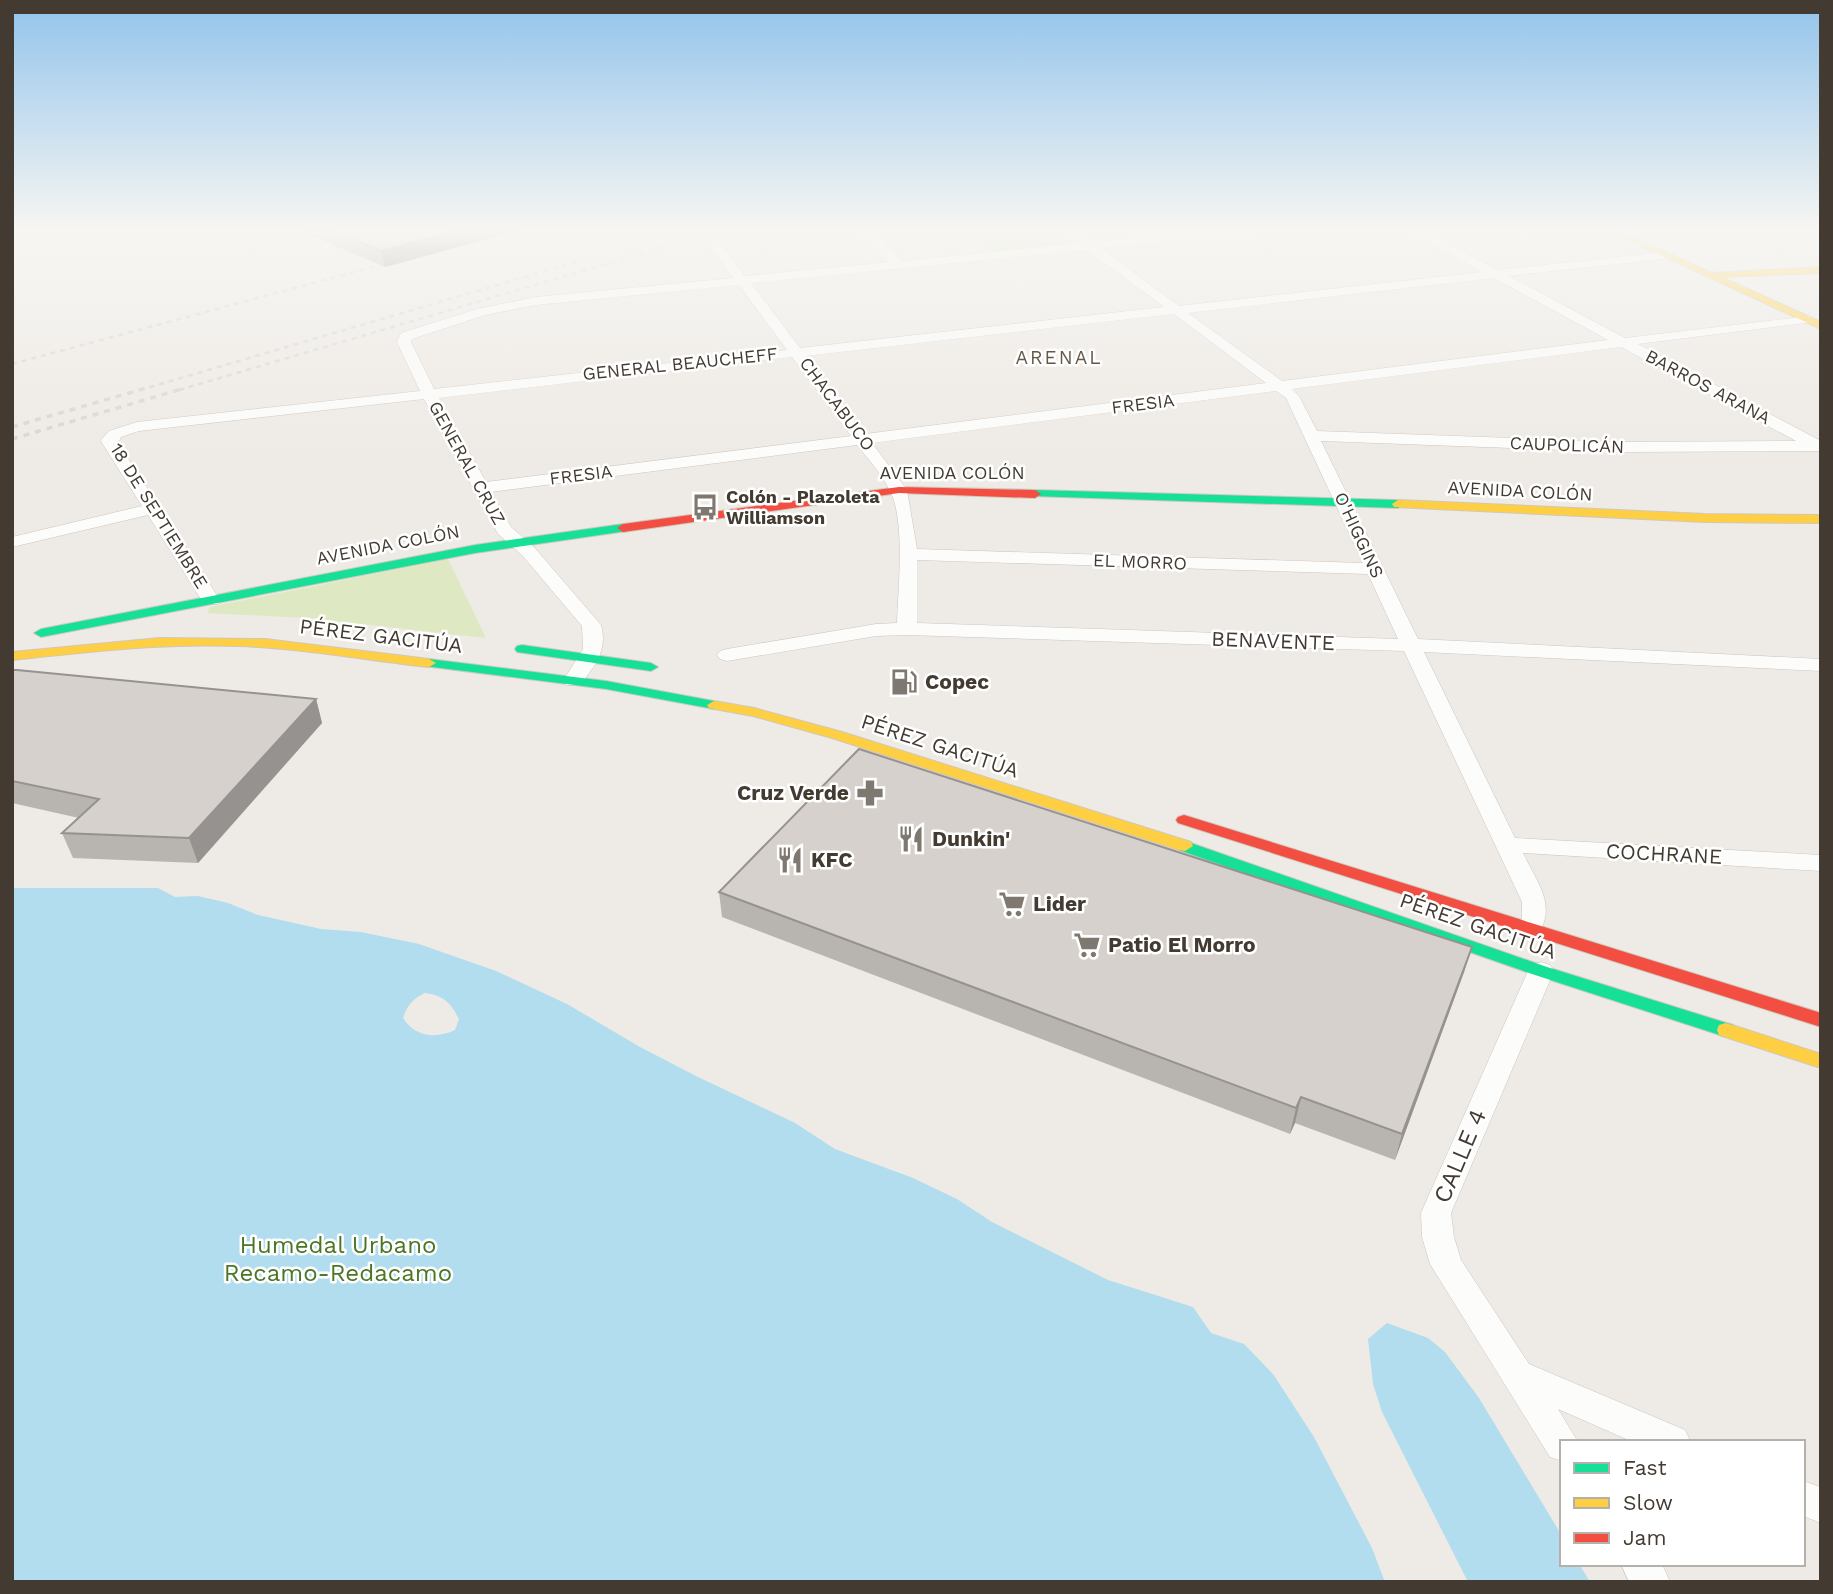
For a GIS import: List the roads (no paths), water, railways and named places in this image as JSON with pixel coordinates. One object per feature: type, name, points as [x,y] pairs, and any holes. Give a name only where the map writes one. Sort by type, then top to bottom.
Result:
[{"type":"main road","points":[[1769,302],[1821,326]]},
{"type":"main road","name":"AVENIDA COLÓN","points":[[22,636],[517,542],[899,490],[1343,502],[1617,515],[1821,519]]},
{"type":"main road","points":[[41,633],[116,624],[197,620]]},
{"type":"main road","name":"PÉREZ GACITÚA","points":[[12,656],[129,643],[246,643],[573,681],[704,701],[837,735],[1170,841],[1541,971],[1821,1061]]},
{"type":"main road","points":[[506,647],[671,670]]},
{"type":"main road","name":"PÉREZ GACITÚA","points":[[1167,815],[1821,1020]]},
{"type":"street","name":"GENERAL CRUZ","points":[[530,302],[482,312],[406,336],[404,342],[428,392],[504,530],[535,559],[591,625],[596,640],[592,657]]},
{"type":"street","name":"CHACABUCO","points":[[760,302],[899,490],[903,502],[907,554],[907,629]]},
{"type":"street","name":"O'HIGGINS","points":[[1167,302],[1292,396],[1534,902],[1535,919],[1529,929]]},
{"type":"street","name":"GENERAL BEAUCHEFF","points":[[115,433],[137,427],[428,392],[1234,302]]},
{"type":"street","name":"BARROS ARANA","points":[[1549,302],[1820,447]]},
{"type":"street","name":"FRESIA","points":[[481,488],[1805,319]]},
{"type":"street","name":"18 DE SEPTIEMBRE","points":[[115,433],[109,440],[110,443],[211,600]]},
{"type":"street","name":"CAUPOLICÁN","points":[[1312,436],[1597,446],[1820,447]]},
{"type":"street","points":[[12,542],[153,509]]},
{"type":"street","name":"EL MORRO","points":[[907,554],[1374,569]]},
{"type":"street","name":"BENAVENTE","points":[[726,655],[876,630],[907,629],[1411,645],[1821,665]]},
{"type":"street","points":[[573,681],[592,657]]},
{"type":"street","name":"COCHRANE","points":[[1507,845],[1821,863]]},
{"type":"street","name":"CALLE 4","points":[[1541,971],[1436,1213],[1438,1237],[1446,1265],[1560,1442]]},
{"type":"street","points":[[1516,1374],[1668,1440]]},
{"type":"street","points":[[1641,1566],[1651,1582]]},
{"type":"water","name":"Humedal Urbano Recamo-Redacamo","points":[[12,888],[158,888],[175,897],[198,896],[228,903],[258,915],[321,929],[361,932],[419,944],[496,971],[567,1004],[698,1077],[795,1123],[835,1149],[913,1178],[957,1199],[992,1222],[1108,1280],[1193,1307],[1211,1333],[1244,1344],[1273,1374],[1314,1437],[1372,1548],[1385,1582],[12,1582]],"holes":[[[425,993],[442,998],[453,1008],[459,1019],[455,1030],[441,1035],[420,1033],[403,1018],[406,1009],[414,1000]]]},
{"type":"water","points":[[1387,1323],[1428,1338],[1445,1352],[1479,1398],[1560,1533],[1560,1566],[1580,1566],[1590,1582],[1468,1582],[1382,1412],[1373,1384],[1368,1339]]},
{"type":"railway","points":[[12,364],[241,302]]},
{"type":"railway","points":[[140,390],[439,302]]},
{"type":"railway","points":[[179,390],[476,302]]},
{"type":"railway","points":[[12,427],[146,388]]},
{"type":"railway","points":[[12,439],[185,388]]},
{"type":"place","name":"Colón - Plazoleta Williamson","points":[[705,507]]},
{"type":"place","name":"Copec","points":[[904,682]]},
{"type":"place","name":"Cruz Verde","points":[[870,793]]},
{"type":"place","name":"Dunkin'","points":[[911,839]]},
{"type":"place","name":"KFC","points":[[790,860]]},
{"type":"place","name":"Lider","points":[[1012,904]]},
{"type":"place","name":"Patio El Morro","points":[[1087,945]]},
{"type":"district","name":"ARENAL","points":[[1059,357]]}]
